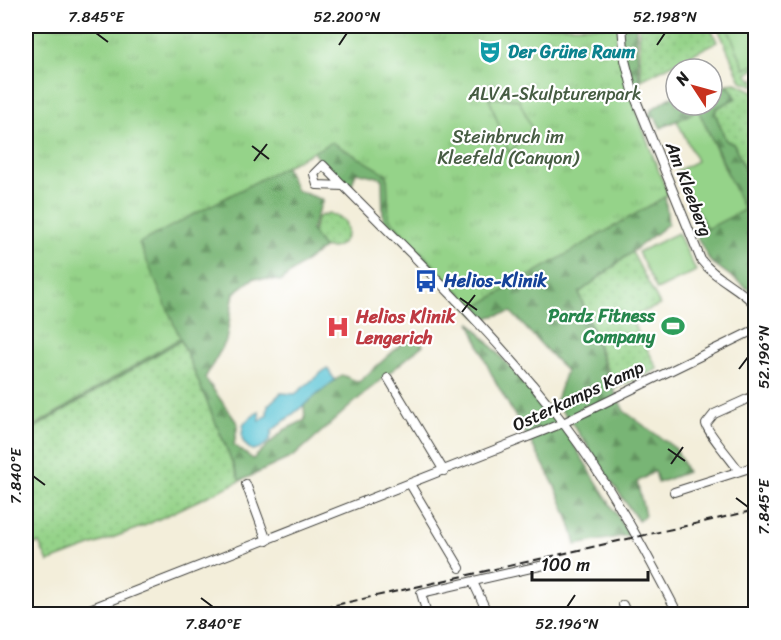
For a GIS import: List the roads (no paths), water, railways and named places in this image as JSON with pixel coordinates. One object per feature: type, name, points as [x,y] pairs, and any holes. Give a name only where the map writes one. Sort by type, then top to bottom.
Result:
[{"type":"street","name":"Am Kleeberg","points":[[622,26],[625,60],[634,95],[701,260],[714,276],[740,292],[756,306]]},
{"type":"street","points":[[344,186],[467,310],[563,423],[621,510],[678,615]]},
{"type":"street","name":"Osterkamps Kamp","points":[[77,615],[563,423],[756,329]]},
{"type":"street","points":[[388,378],[444,471]]},
{"type":"street","points":[[739,471],[728,453],[707,429],[706,424],[714,414],[756,395]]},
{"type":"street","points":[[674,492],[756,466]]},
{"type":"street","points":[[246,484],[267,541]]},
{"type":"street","points":[[410,484],[460,568]]},
{"type":"street","points":[[427,615],[421,594],[553,563]]},
{"type":"street","points":[[473,582],[488,615]]},
{"type":"street","points":[[623,605],[627,615]]},
{"type":"water","points":[[327,368],[335,380],[272,431],[268,442],[263,446],[252,450],[245,445],[242,435],[244,423],[259,411],[260,421],[267,415],[268,405],[281,393],[295,394]]},
{"type":"railway","points":[[296,614],[756,510]]},
{"type":"place","name":"Der Grüne Raum","points":[[490,52]]},
{"type":"place","name":"Helios-Klinik","points":[[426,281]]},
{"type":"place","name":"Pardz Fitness Company","points":[[673,326]]},
{"type":"place","name":"Helios Klinik Lengerich","points":[[338,327]]},
{"type":"park label","name":"ALVA-Skulpturenpark","points":[[555,94]]},
{"type":"park label","name":"Steinbruch im Kleefeld (Canyon)","points":[[508,147]]}]
